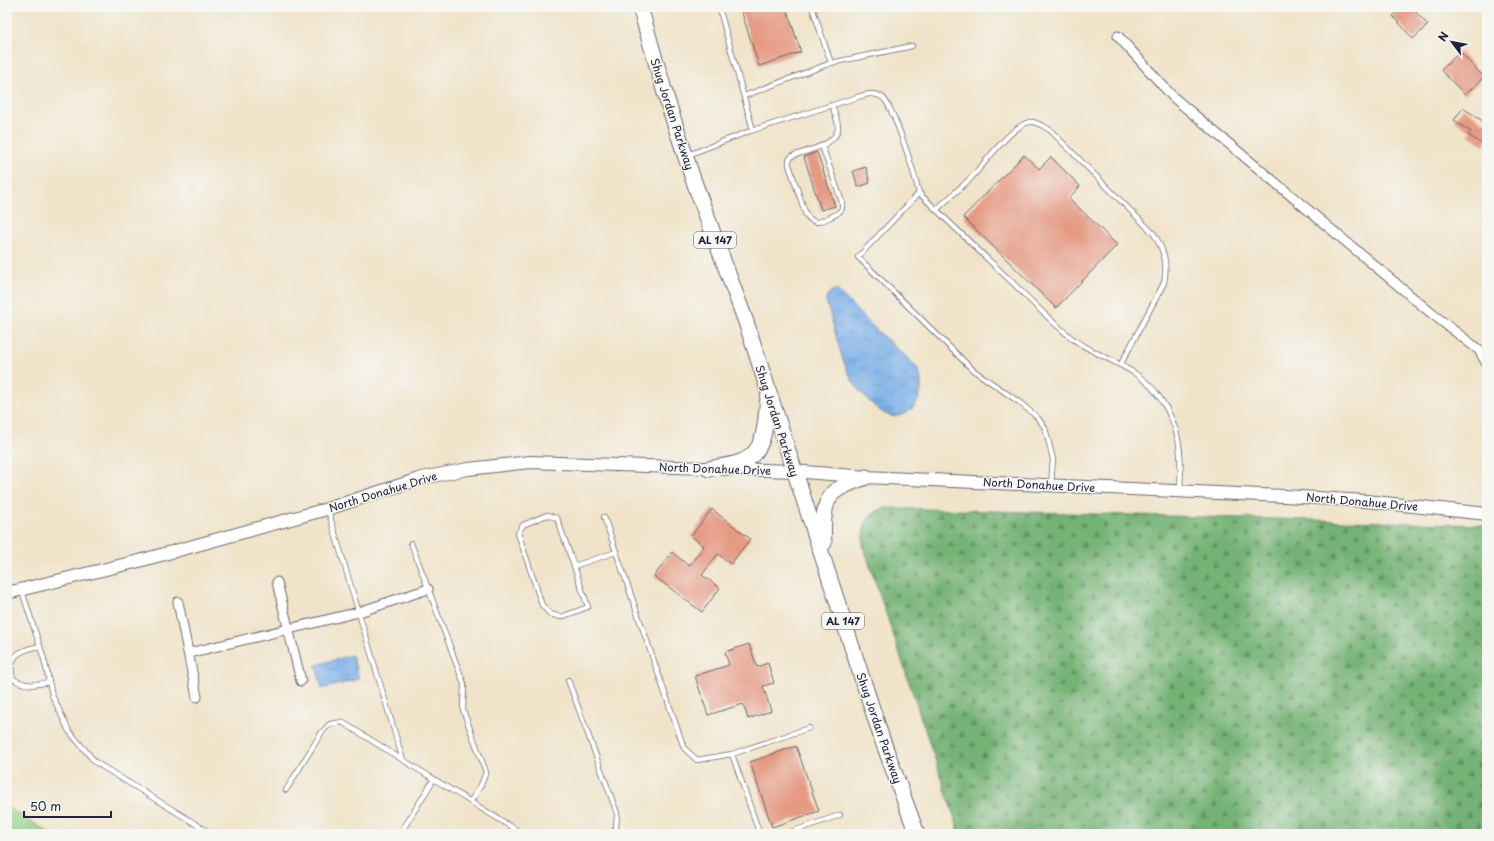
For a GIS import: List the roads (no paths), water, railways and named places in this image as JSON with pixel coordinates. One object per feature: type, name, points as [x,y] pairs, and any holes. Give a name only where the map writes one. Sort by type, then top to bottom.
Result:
[{"type":"main road","name":"Shug Jordan Parkway","points":[[640,7],[667,100],[686,157],[746,322],[793,471],[806,503],[882,739],[917,834]]},
{"type":"main road","points":[[709,469],[741,462],[752,457],[758,450],[763,439],[768,393]]},
{"type":"main road","points":[[824,562],[822,523],[826,506],[832,493],[866,477]]},
{"type":"street","points":[[1118,36],[1173,97],[1430,312],[1479,350],[1487,364]]},
{"type":"street","name":"North Donahue Drive","points":[[7,593],[139,561],[327,509],[422,478],[468,469],[530,462],[793,471],[866,477],[1051,485],[1366,502],[1487,514]]},
{"type":"street","points":[[277,582],[301,681]]},
{"type":"street","points":[[189,653],[359,612],[428,589]]},
{"type":"street","points":[[178,602],[197,697]]},
{"type":"lane","points":[[719,7],[753,130]]},
{"type":"lane","points":[[812,7],[830,62]]},
{"type":"lane","points":[[744,96],[830,62],[912,46]]},
{"type":"lane","points":[[686,157],[753,130],[871,93],[882,97],[888,103],[913,170],[918,193],[1036,306],[1072,338],[1091,351],[1121,364],[1147,382],[1160,396],[1169,412],[1178,435],[1181,459],[1180,492]]},
{"type":"lane","points":[[822,146],[843,207],[840,212],[817,222],[810,220],[806,215],[789,165],[789,160],[792,156],[828,143],[837,134],[838,126],[832,105]]},
{"type":"lane","points":[[936,210],[971,178],[1014,131],[1023,124],[1031,122],[1039,124],[1050,130],[1154,234],[1162,247],[1166,271],[1164,282],[1121,364]]},
{"type":"lane","points":[[918,193],[858,256],[973,370],[1019,402],[1037,417],[1045,428],[1053,459],[1051,485]]},
{"type":"lane","points":[[327,509],[403,760]]},
{"type":"lane","points":[[547,515],[556,518],[574,566],[588,607],[561,617],[550,614],[542,605],[518,533],[523,525],[547,515]]},
{"type":"lane","points":[[604,517],[684,748],[696,760],[732,754],[809,728]]},
{"type":"lane","points":[[411,543],[464,684],[463,710],[486,772],[481,785],[471,802]]},
{"type":"lane","points":[[574,566],[616,552]]},
{"type":"lane","points":[[22,590],[40,646],[52,695],[69,731],[95,762],[212,834]]},
{"type":"lane","points":[[13,679],[10,669],[12,660],[19,652],[40,646]]},
{"type":"lane","points":[[7,675],[20,683],[30,686],[49,682]]},
{"type":"lane","points":[[568,680],[616,813],[616,829],[610,834]]},
{"type":"lane","points":[[286,790],[322,732],[330,724],[342,722],[523,834]]},
{"type":"lane","points":[[732,754],[759,832],[762,834]]},
{"type":"lane","points":[[400,834],[434,779]]},
{"type":"lane","points":[[785,834],[840,815]]},
{"type":"water","points":[[837,290],[870,324],[913,363],[919,371],[921,383],[920,395],[915,405],[906,413],[899,416],[887,415],[875,407],[855,385],[844,362],[826,301],[829,293]]},
{"type":"water","points":[[352,655],[359,679],[322,689],[316,665]]}]
